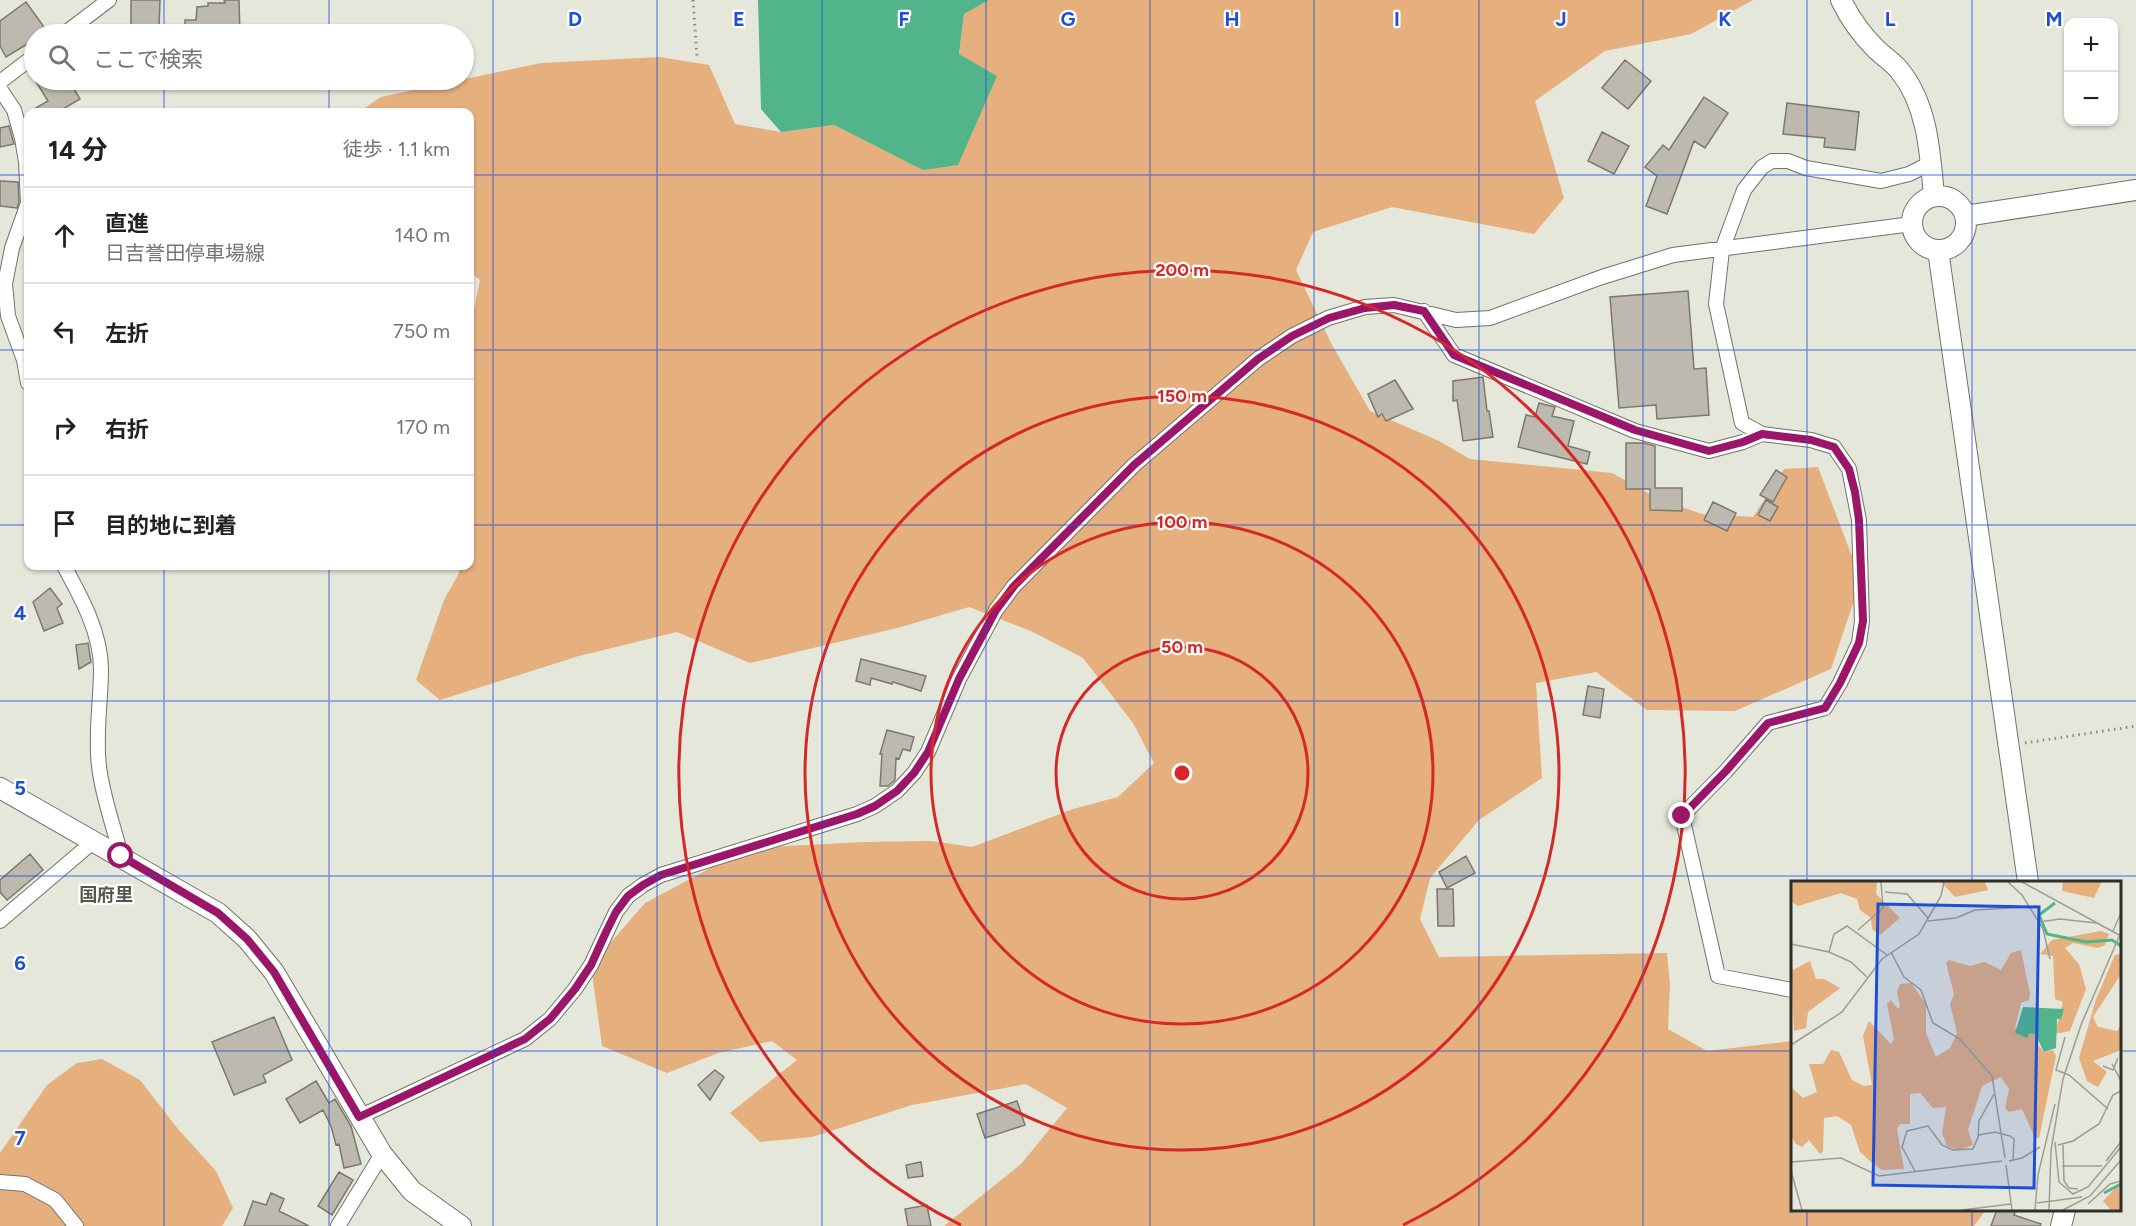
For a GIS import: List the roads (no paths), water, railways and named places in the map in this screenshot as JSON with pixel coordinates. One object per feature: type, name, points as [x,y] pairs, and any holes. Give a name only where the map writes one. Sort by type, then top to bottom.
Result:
[{"type":"street","points":[[77,24],[109,0]]},
{"type":"street","points":[[1841,0],[1859,30],[1899,70],[1914,92],[1925,127],[1934,195]]},
{"type":"street","points":[[0,82],[24,64]]},
{"type":"street","points":[[0,89],[14,110],[24,150]]},
{"type":"street","points":[[1791,990],[1718,976],[1682,816],[1768,723],[1825,708],[1840,683],[1859,643],[1863,621],[1859,520],[1849,469],[1834,447],[1811,440],[1762,434],[1743,423],[1716,304],[1722,250],[1744,190],[1762,167],[1772,161],[1788,161],[1806,168],[1881,181],[1909,174],[1931,163]]},
{"type":"street","points":[[1965,216],[2136,190]]},
{"type":"street","points":[[1934,195],[1952,198],[1959,204],[1965,216],[1965,231],[1961,239],[1955,245],[1938,250],[1930,249],[1922,244],[1916,238],[1912,224],[1913,212],[1918,205],[1934,195]]},
{"type":"street","points":[[24,214],[12,248],[5,284],[8,316],[24,360]]},
{"type":"street","points":[[359,1117],[525,1039],[550,1019],[591,965],[616,912],[628,896],[643,885],[661,875],[857,814],[875,806],[897,791],[914,773],[928,752],[959,679],[996,610],[1014,586],[1134,465],[1258,359],[1292,336],[1329,318],[1365,308],[1394,305],[1456,320],[1491,318],[1636,265],[1673,255],[1912,224]]},
{"type":"street","points":[[1938,250],[2028,881]]},
{"type":"street","points":[[1424,311],[1454,355],[1635,430],[1709,451],[1743,442],[1762,434]]},
{"type":"street","points":[[66,570],[80,595],[94,632],[101,667],[98,716],[99,766],[121,856]]},
{"type":"street","points":[[0,788],[218,913],[247,939],[274,972],[382,1154],[412,1191],[461,1226]]},
{"type":"street","points":[[0,921],[94,841]]},
{"type":"street","points":[[338,1226],[382,1154]]},
{"type":"street","points":[[0,1182],[25,1184],[55,1200],[76,1226]]},
{"type":"street","points":[[2061,1226],[2065,1218],[2065,1211]]},
{"type":"district","name":"国府里","points":[[106,895]]}]
